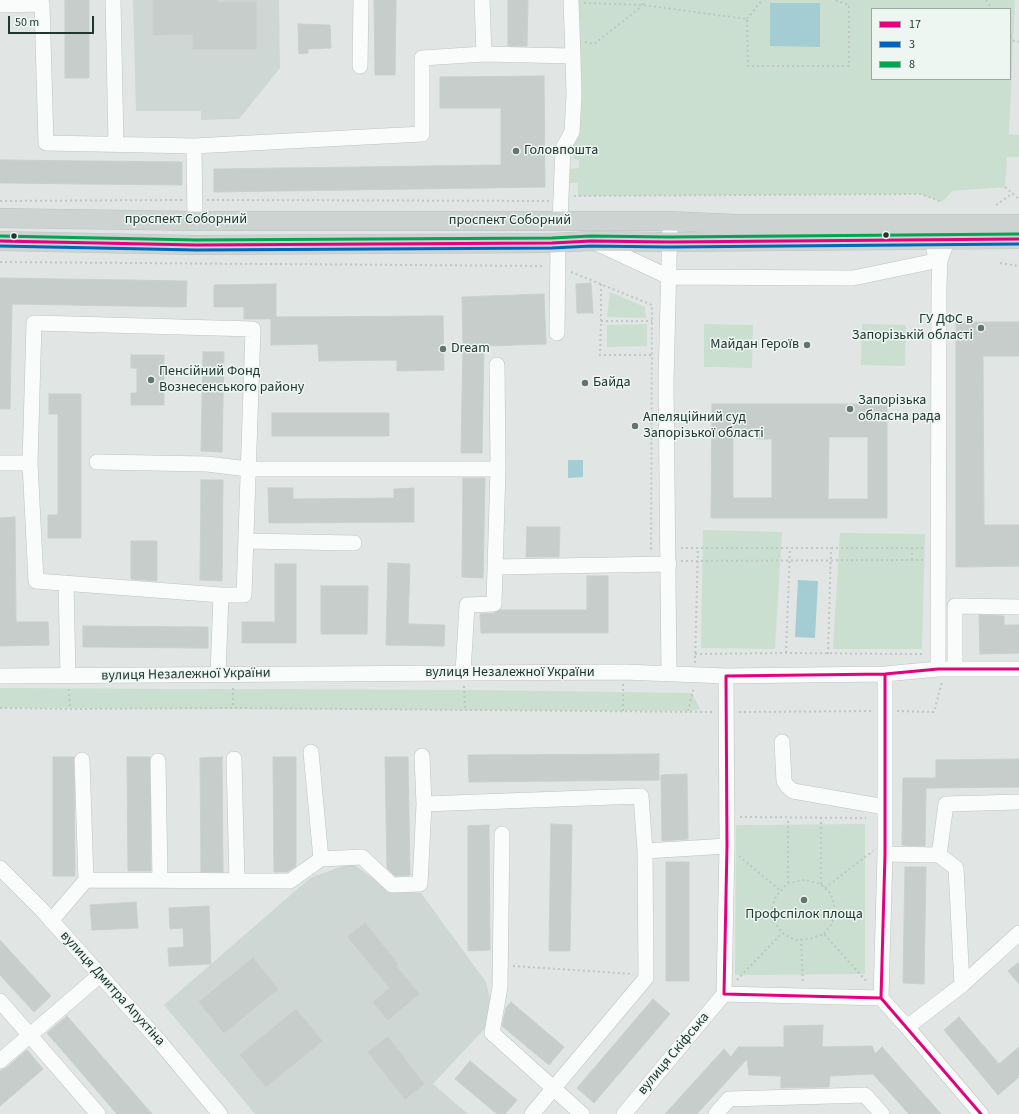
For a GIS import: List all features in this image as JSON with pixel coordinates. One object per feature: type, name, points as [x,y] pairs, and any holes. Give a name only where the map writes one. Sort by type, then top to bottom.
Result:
[{"type":"main road","name":"проспект Соборний","points":[[0,218],[195,221],[670,221],[736,224],[1019,224]]},
{"type":"main road","points":[[558,242],[560,221]]},
{"type":"main road","points":[[899,224],[919,233],[927,241]]},
{"type":"main road","name":"проспект Соборний","points":[[0,241],[196,245],[591,241],[927,241],[948,239],[1019,239]]},
{"type":"street","points":[[113,0],[116,144]]},
{"type":"street","points":[[360,66],[361,0]]},
{"type":"street","points":[[482,0],[484,54]]},
{"type":"street","points":[[0,5],[42,2],[46,143],[194,146],[422,134],[422,58],[484,54],[573,56]]},
{"type":"street","points":[[560,221],[562,148],[572,132],[574,95],[571,2]]},
{"type":"street","points":[[194,146],[195,221]]},
{"type":"street","points":[[669,673],[675,563],[666,382],[670,221]]},
{"type":"street","points":[[938,669],[940,260],[948,239]]},
{"type":"street","points":[[591,241],[669,276],[853,278],[940,260]]},
{"type":"street","points":[[927,241],[940,260]]},
{"type":"street","points":[[557,333],[558,242]]},
{"type":"street","points":[[34,323],[253,329],[244,595],[220,595],[36,581],[30,463],[34,323]]},
{"type":"street","points":[[463,673],[466,605],[494,604],[498,469],[497,365]]},
{"type":"street","points":[[97,462],[207,464],[248,469],[498,469]]},
{"type":"street","points":[[0,463],[30,463]]},
{"type":"street","points":[[246,541],[354,543]]},
{"type":"street","points":[[495,567],[651,565],[675,563]]},
{"type":"street","points":[[66,583],[68,676]]},
{"type":"street","points":[[220,595],[225,674]]},
{"type":"street","points":[[955,669],[954,606],[1019,607]]},
{"type":"street","name":"вулиця Незалежної України","points":[[0,676],[623,672],[726,676],[885,674],[938,669],[1019,669]]},
{"type":"street","points":[[885,674],[885,848],[881,998],[981,1114]]},
{"type":"street","points":[[726,676],[727,846],[724,994],[881,998]]},
{"type":"street","points":[[782,742],[784,780],[787,786],[793,791],[885,812]]},
{"type":"street","points":[[311,752],[321,859]]},
{"type":"street","points":[[86,880],[290,881],[321,859],[362,857],[392,885],[420,884],[424,804],[422,756]]},
{"type":"street","points":[[234,759],[237,880]]},
{"type":"street","points":[[51,921],[86,880],[82,760]]},
{"type":"street","points":[[158,761],[160,880]]},
{"type":"street","points":[[424,804],[641,796],[645,851],[646,978],[532,1114]]},
{"type":"street","points":[[939,855],[946,804],[1019,802]]},
{"type":"street","points":[[502,834],[500,987],[492,1033],[582,1114]]},
{"type":"street","points":[[645,851],[727,846]]},
{"type":"street","points":[[885,848],[939,855],[956,868],[957,911],[962,985]]},
{"type":"street","name":"вулиця Дмитра Апухтіна","points":[[0,868],[51,921],[159,1040],[220,1114]]},
{"type":"street","points":[[907,1027],[962,985],[1019,933]]},
{"type":"street","points":[[0,1061],[100,975]]},
{"type":"street","name":"вулиця Скіфська","points":[[624,1114],[724,994]]},
{"type":"street","points":[[0,1001],[98,1114]]},
{"type":"street","points":[[716,1114],[729,1099],[865,1095],[882,1114]]},
{"type":"path","points":[[643,0],[643,5]]},
{"type":"path","points":[[762,0],[747,19],[748,66],[849,66],[849,5],[835,0]]},
{"type":"path","points":[[571,2],[643,5],[747,19]]},
{"type":"path","points":[[571,38],[594,44],[643,5]]},
{"type":"path","points":[[1005,187],[1019,199]]},
{"type":"path","points":[[996,205],[1013,193]]},
{"type":"path","points":[[0,201],[195,200],[554,202],[573,196],[921,194],[942,202]]},
{"type":"path","points":[[0,262],[558,266],[652,305],[651,565]]},
{"type":"path","points":[[1000,263],[1019,266]]},
{"type":"path","points":[[601,284],[600,355],[651,355]]},
{"type":"path","points":[[601,321],[652,321]]},
{"type":"path","points":[[681,548],[929,548]]},
{"type":"path","points":[[688,711],[694,687],[695,675],[698,548]]},
{"type":"path","points":[[786,653],[790,548]]},
{"type":"path","points":[[828,654],[831,548]]},
{"type":"path","points":[[912,548],[912,560]]},
{"type":"path","points":[[675,563],[698,561],[928,560]]},
{"type":"path","points":[[695,654],[923,654]]},
{"type":"path","points":[[623,672],[623,710]]},
{"type":"path","points":[[463,673],[465,710]]},
{"type":"path","points":[[225,674],[233,708]]},
{"type":"path","points":[[68,676],[70,710]]},
{"type":"path","points":[[0,708],[70,710],[233,708],[934,712]]},
{"type":"path","points":[[727,817],[822,818],[885,812]]},
{"type":"path","points":[[788,818],[788,883]]},
{"type":"path","points":[[821,884],[822,818]]},
{"type":"path","points":[[727,846],[781,891]]},
{"type":"path","points":[[825,888],[885,848]]},
{"type":"path","points":[[805,880],[821,884],[831,894],[835,915],[831,925],[824,934],[809,939],[795,940],[782,933],[774,922],[772,908],[776,896],[788,883],[805,880]]},
{"type":"path","points":[[724,994],[782,933]]},
{"type":"path","points":[[824,934],[881,998]]},
{"type":"path","points":[[801,940],[803,996]]},
{"type":"path","points":[[500,966],[646,975]]},
{"type":"shaded area","points":[[133,0],[279,0],[280,68],[239,119],[201,120],[201,111],[136,111]]},
{"type":"shaded area","points":[[351,863],[390,889],[421,893],[486,982],[491,1003],[487,1026],[433,1084],[468,1114],[255,1114],[164,1005],[310,878]]},
{"type":"green space","points":[[579,0],[1015,0],[1009,134],[1019,135],[1019,157],[1007,157],[1005,187],[952,191],[942,202],[920,194],[578,196],[578,183],[569,183],[569,169],[579,168],[579,160],[573,159],[573,132],[580,122]]},
{"type":"green space","points":[[610,292],[645,307],[646,318],[607,317]]},
{"type":"green space","points":[[647,324],[647,346],[607,347],[607,325]]},
{"type":"green space","points":[[704,324],[753,325],[752,368],[704,367]]},
{"type":"green space","points":[[862,324],[906,325],[905,366],[861,365]]},
{"type":"green space","points":[[703,530],[782,532],[775,649],[701,648]]},
{"type":"green space","points":[[840,533],[925,534],[922,649],[833,649]]},
{"type":"green space","points":[[0,688],[470,690],[692,693],[700,709],[692,711],[0,708]]},
{"type":"green space","points":[[865,824],[865,974],[735,975],[736,825]]},
{"type":"water","points":[[770,3],[820,3],[820,47],[770,46]]},
{"type":"water","points":[[568,460],[583,460],[583,477],[568,478]]},
{"type":"water","points":[[798,580],[818,581],[815,638],[795,637]]},
{"type":"building","points":[[65,0],[89,0],[89,78],[65,78]]},
{"type":"building","points":[[153,0],[217,0],[217,2],[256,2],[256,49],[193,49],[193,34],[153,35]]},
{"type":"building","points":[[374,0],[396,0],[395,75],[375,75]]},
{"type":"building","points":[[508,0],[528,0],[527,46],[508,46]]},
{"type":"building","points":[[298,24],[330,25],[331,48],[308,49],[308,53],[299,54]]},
{"type":"building","points":[[544,76],[545,187],[214,192],[214,169],[501,165],[501,108],[440,108],[440,77]]},
{"type":"building","points":[[0,160],[182,162],[182,185],[0,183]]},
{"type":"building","points":[[0,278],[187,281],[186,307],[12,304],[10,409],[0,409]]},
{"type":"building","points":[[591,283],[593,313],[577,313],[576,284]]},
{"type":"building","points":[[276,284],[276,317],[443,316],[444,370],[397,371],[397,360],[319,361],[318,344],[271,345],[271,319],[244,319],[244,307],[214,307],[214,285]]},
{"type":"building","points":[[544,294],[546,344],[484,346],[482,453],[461,453],[463,346],[462,297]]},
{"type":"building","points":[[956,322],[1019,322],[1019,356],[983,356],[984,525],[1019,525],[1019,566],[956,567]]},
{"type":"building","points":[[203,352],[224,352],[222,452],[201,451]]},
{"type":"building","name":"Пенсійний Фонд Вознесенського району","points":[[131,355],[164,355],[164,405],[131,405],[131,393],[137,393],[137,368],[131,368]]},
{"type":"building","points":[[49,394],[81,394],[81,538],[48,538],[48,515],[58,515],[58,414],[49,414]]},
{"type":"building","points":[[712,404],[887,404],[887,518],[711,518]],"holes":[[[733,430],[756,430],[756,439],[772,439],[772,498],[733,498]],[[829,437],[868,437],[868,499],[828,499]]]},
{"type":"building","points":[[272,413],[389,413],[389,436],[272,436]]},
{"type":"building","points":[[463,478],[485,478],[483,578],[462,577]]},
{"type":"building","points":[[201,480],[223,480],[222,581],[200,580]]},
{"type":"building","points":[[268,488],[293,488],[293,499],[394,498],[394,489],[414,488],[414,522],[269,523]]},
{"type":"building","points":[[15,517],[16,622],[48,622],[49,645],[0,646],[0,518]]},
{"type":"building","points":[[527,527],[560,527],[559,557],[526,557]]},
{"type":"building","points":[[131,541],[157,541],[157,581],[131,579]]},
{"type":"building","points":[[388,563],[410,564],[408,624],[445,625],[444,646],[386,645]]},
{"type":"building","points":[[275,564],[296,564],[296,643],[242,643],[242,622],[275,622]]},
{"type":"building","points":[[587,576],[608,576],[608,633],[481,633],[480,614],[495,613],[500,610],[587,610]]},
{"type":"building","points":[[321,586],[368,586],[367,634],[321,634]]},
{"type":"building","points":[[979,615],[1004,616],[1004,625],[1019,625],[1019,653],[980,654]]},
{"type":"building","points":[[83,626],[208,627],[208,648],[83,647]]},
{"type":"building","points":[[659,754],[659,780],[469,782],[468,755]]},
{"type":"building","points":[[53,757],[74,757],[75,876],[53,876]]},
{"type":"building","points":[[127,757],[150,757],[151,871],[128,871]]},
{"type":"building","points":[[222,757],[223,872],[201,872],[200,758]]},
{"type":"building","points":[[273,757],[296,757],[296,866],[287,872],[274,872]]},
{"type":"building","points":[[385,757],[408,757],[410,875],[395,876],[387,868]]},
{"type":"building","points":[[1019,759],[1019,787],[926,788],[925,846],[902,845],[903,778],[936,778],[936,760]]},
{"type":"building","points":[[687,774],[688,839],[662,841],[661,775]]},
{"type":"building","points":[[551,824],[572,825],[570,951],[549,951]]},
{"type":"building","points":[[489,825],[490,950],[468,951],[468,826]]},
{"type":"building","points":[[666,862],[689,862],[689,981],[666,981]]},
{"type":"building","points":[[905,867],[926,867],[924,984],[903,983]]},
{"type":"building","points":[[136,902],[138,928],[92,930],[90,905]]},
{"type":"building","points":[[209,906],[211,964],[169,966],[168,948],[184,947],[183,928],[170,929],[169,908]]},
{"type":"building","points":[[365,923],[398,964],[396,966],[419,994],[388,1020],[373,1002],[390,988],[348,937]]},
{"type":"building","points":[[0,940],[51,996],[34,1012],[0,975]]},
{"type":"building","points":[[253,958],[278,989],[224,1033],[199,1002]]},
{"type":"building","points":[[1019,962],[1019,984],[1008,971]]},
{"type":"building","points":[[653,999],[670,1014],[594,1103],[577,1088]]},
{"type":"building","points":[[511,1002],[564,1047],[549,1065],[502,1026],[506,1008]]},
{"type":"building","points":[[296,1009],[322,1041],[266,1087],[240,1055]]},
{"type":"building","points":[[67,1016],[152,1114],[117,1114],[47,1033]]},
{"type":"building","points":[[959,1017],[999,1064],[1019,1047],[1019,1077],[998,1095],[944,1030]]},
{"type":"building","points":[[823,1025],[822,1047],[872,1046],[875,1054],[882,1047],[941,1114],[909,1114],[873,1074],[830,1076],[829,1087],[781,1088],[781,1076],[749,1075],[747,1059],[697,1114],[665,1114],[724,1049],[731,1057],[738,1047],[784,1047],[784,1026]]},
{"type":"building","points":[[388,1037],[424,1084],[405,1099],[368,1052]]},
{"type":"building","points":[[27,1050],[43,1069],[0,1106],[0,1071],[6,1068]]},
{"type":"building","points":[[470,1061],[517,1100],[505,1114],[497,1114],[455,1079]]},
{"type":"transit line","name":"8","points":[[0,236],[196,240],[1019,234]]},
{"type":"transit line","name":"17","points":[[0,241],[196,245],[1019,239]]},
{"type":"transit line","name":"3","points":[[0,246],[196,250],[1019,244]]},
{"type":"transit line","name":"17","points":[[881,998],[724,994],[727,846],[726,676],[885,674],[938,669],[1019,669]]},
{"type":"transit line","name":"17","points":[[881,998],[885,854],[885,674]]},
{"type":"transit line","name":"17","points":[[881,998],[981,1114]]},
{"type":"place","name":"Головпошта","points":[[516,151]]},
{"type":"place","name":"ГУ ДФС в Запорізькій області","points":[[981,328]]},
{"type":"place","name":"Майдан Героїв","points":[[807,345]]},
{"type":"place","name":"Dream","points":[[443,349]]},
{"type":"place","name":"Пенсійний Фонд Вознесенського району","points":[[151,380]]},
{"type":"place","name":"Байда","points":[[585,383]]},
{"type":"place","name":"Запорізька обласна рада","points":[[850,409]]},
{"type":"place","name":"Апеляційний суд Запорізької області","points":[[635,426]]},
{"type":"place","name":"Профспілок площа","points":[[804,900]]}]
